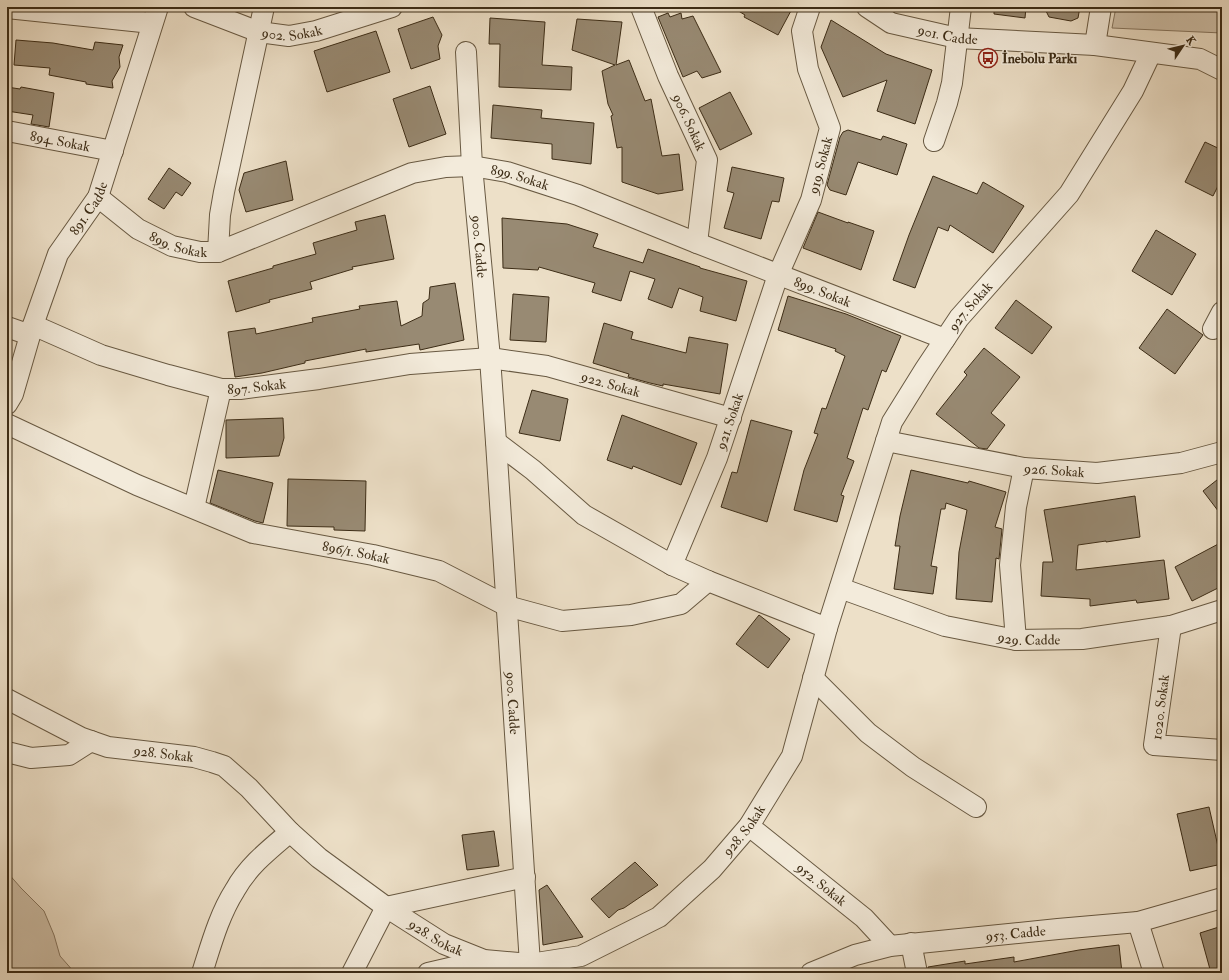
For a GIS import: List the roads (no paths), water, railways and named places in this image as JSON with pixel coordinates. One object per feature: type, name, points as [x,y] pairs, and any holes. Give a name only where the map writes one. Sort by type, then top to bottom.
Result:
[{"type":"street","name":"902. Sokak","points":[[194,7],[259,32],[289,36],[309,32],[392,7]]},
{"type":"street","points":[[218,252],[220,215],[224,192],[264,7]]},
{"type":"street","name":"906. Sokak","points":[[641,7],[668,76],[707,160],[697,243]]},
{"type":"street","name":"919. Sokak","points":[[778,275],[810,200],[830,128],[808,69],[805,54],[802,31],[810,7]]},
{"type":"street","name":"901. Cadde","points":[[867,7],[891,22],[957,38],[1095,45],[1200,59],[1222,70]]},
{"type":"street","points":[[934,141],[952,83],[961,7]]},
{"type":"street","points":[[1095,45],[1101,7]]},
{"type":"street","points":[[7,8],[155,15]]},
{"type":"street","name":"891. Cadde","points":[[7,404],[13,394],[32,330],[58,254],[98,197],[155,15]]},
{"type":"street","name":"900. Cadde","points":[[466,52],[472,166],[490,358],[496,442],[530,964]]},
{"type":"street","name":"927. Sokak","points":[[840,588],[892,422],[959,318],[1069,194],[1132,91],[1151,53]]},
{"type":"street","name":"894. Sokak","points":[[7,131],[113,151]]},
{"type":"street","name":"899. Sokak","points":[[98,197],[138,229],[172,246],[200,252],[218,252],[412,173],[446,167],[472,166],[507,172],[578,195],[778,275],[945,339]]},
{"type":"street","name":"921. Sokak","points":[[672,565],[717,458],[778,275]]},
{"type":"street","name":"897. Sokak","points":[[7,327],[32,330],[101,355],[168,376],[221,389],[240,389],[319,379],[410,364],[490,358]]},
{"type":"street","name":"922. Sokak","points":[[490,358],[547,366],[730,418]]},
{"type":"street","points":[[194,508],[221,389]]},
{"type":"street","name":"896/1. Sokak","points":[[7,424],[137,485],[253,533],[373,555],[439,571],[507,606],[562,621],[631,615],[681,604],[708,581]]},
{"type":"street","name":"926. Sokak","points":[[886,441],[1024,468],[1097,473],[1181,463],[1222,452]]},
{"type":"street","points":[[496,442],[532,470],[584,515],[672,565],[708,581],[827,628]]},
{"type":"street","points":[[1016,640],[1010,564],[1016,507],[1024,468]]},
{"type":"street","name":"928. Sokak","points":[[7,699],[12,703],[64,729],[108,747],[194,757],[224,766],[249,788],[290,832],[318,858],[386,907],[444,944],[484,960],[530,964],[581,956],[659,917],[712,869],[749,826],[792,756],[827,628],[840,588]]},
{"type":"street","name":"929. Cadde","points":[[840,588],[944,626],[1016,640],[1082,639],[1171,626],[1222,610]]},
{"type":"street","name":"1020. Sokak","points":[[1171,626],[1154,745],[1222,750]]},
{"type":"street","points":[[813,678],[868,733],[913,767],[976,807]]},
{"type":"street","points":[[7,752],[31,758],[69,755],[92,741]]},
{"type":"street","name":"952. Sokak","points":[[749,826],[864,918],[890,946]]},
{"type":"street","points":[[202,973],[218,924],[235,889],[259,859],[290,832]]},
{"type":"street","points":[[352,973],[386,907],[524,878]]},
{"type":"street","name":"953. Cadde","points":[[810,973],[855,955],[890,946],[1138,922],[1222,898]]},
{"type":"street","points":[[1138,922],[1154,973]]},
{"type":"street","points":[[911,943],[917,973]]},
{"type":"street","points":[[428,973],[484,960]]},
{"type":"place","name":"İnebolu Parkı","points":[[988,58]]}]
